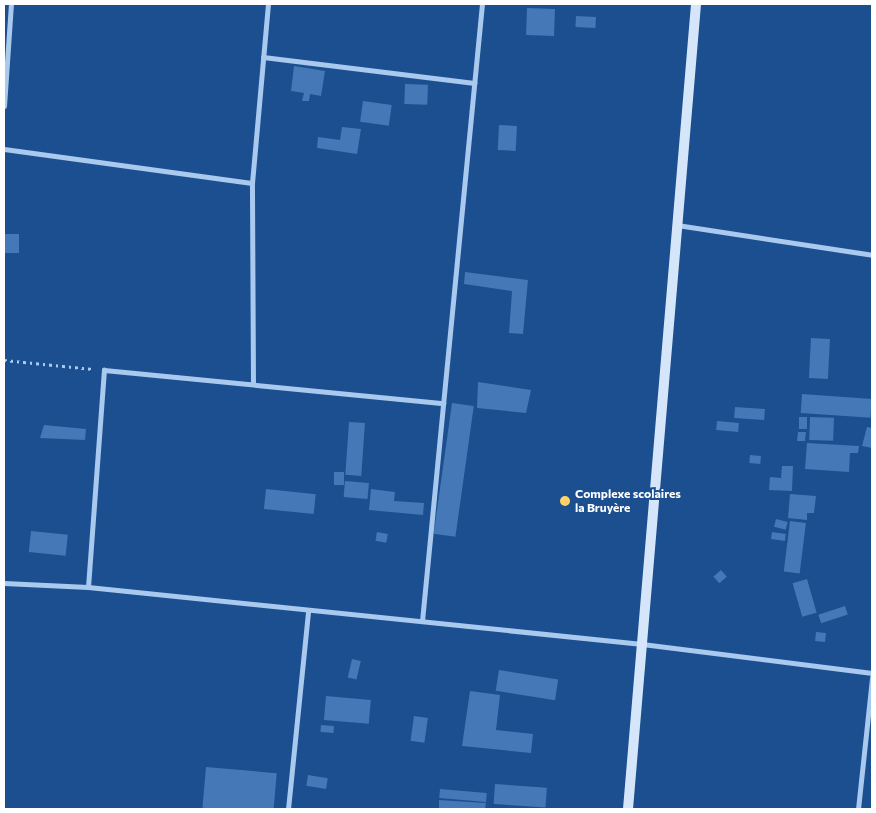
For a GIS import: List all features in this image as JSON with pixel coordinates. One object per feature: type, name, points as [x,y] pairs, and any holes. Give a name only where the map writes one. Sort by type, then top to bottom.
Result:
[{"type":"street","points":[[4,106],[11,4]]},
{"type":"street","points":[[253,384],[252,183],[268,4]]},
{"type":"street","points":[[422,621],[482,4]]},
{"type":"street","points":[[628,809],[696,4]]},
{"type":"street","points":[[263,57],[474,83]]},
{"type":"street","points":[[4,148],[252,183]]},
{"type":"street","points":[[677,225],[872,255]]},
{"type":"street","points":[[88,587],[104,370],[443,403]]},
{"type":"street","points":[[4,582],[88,587],[642,644],[872,675],[858,809]]},
{"type":"street","points":[[288,809],[308,611]]},
{"type":"path","points":[[4,360],[104,370]]},
{"type":"building","points":[[527,8],[555,9],[554,36],[526,35]]},
{"type":"building","points":[[576,16],[596,17],[595,28],[575,27]]},
{"type":"building","points":[[294,66],[325,71],[321,96],[310,94],[309,101],[302,101],[304,93],[291,91]]},
{"type":"building","points":[[405,84],[428,85],[427,105],[404,104]]},
{"type":"building","points":[[363,101],[392,105],[389,126],[360,122]]},
{"type":"building","points":[[499,125],[517,126],[516,151],[498,150]]},
{"type":"building","points":[[342,127],[361,129],[357,154],[317,148],[318,137],[340,140]]},
{"type":"building","points":[[4,234],[19,234],[19,253],[4,253]]},
{"type":"building","points":[[465,272],[528,280],[523,334],[509,333],[512,291],[464,284]]},
{"type":"building","points":[[811,338],[830,339],[828,379],[809,378]]},
{"type":"building","points":[[478,382],[531,390],[526,413],[477,408]]},
{"type":"building","points":[[802,394],[872,399],[871,418],[801,413]]},
{"type":"building","points":[[452,403],[474,406],[455,537],[434,534]]},
{"type":"building","points":[[735,407],[765,409],[764,420],[734,418]]},
{"type":"building","points":[[799,417],[807,417],[807,429],[799,429]]},
{"type":"building","points":[[810,417],[834,418],[833,441],[809,440]]},
{"type":"building","points":[[717,421],[739,423],[738,432],[716,430]]},
{"type":"building","points":[[349,422],[365,423],[361,476],[345,475]]},
{"type":"building","points":[[44,425],[86,429],[85,440],[40,438]]},
{"type":"building","points":[[867,427],[872,428],[872,448],[862,446]]},
{"type":"building","points":[[798,432],[806,432],[805,441],[797,441]]},
{"type":"building","points":[[807,443],[859,446],[858,453],[850,453],[849,472],[805,469]]},
{"type":"building","points":[[750,455],[761,456],[760,464],[749,463]]},
{"type":"building","points":[[782,466],[793,466],[792,491],[769,490],[770,477],[781,478]]},
{"type":"building","points":[[334,472],[344,472],[344,485],[334,485]]},
{"type":"building","points":[[345,481],[369,483],[368,499],[344,497]]},
{"type":"building","points":[[266,489],[316,494],[314,514],[264,509]]},
{"type":"building","points":[[371,489],[395,492],[394,501],[424,503],[423,515],[369,510]]},
{"type":"building","points":[[790,494],[816,496],[814,513],[807,513],[807,520],[788,518]]},
{"type":"building","points":[[776,519],[788,522],[786,530],[774,527]]},
{"type":"building","points":[[790,521],[806,523],[800,574],[784,572]]},
{"type":"building","points":[[31,531],[68,535],[66,556],[29,552]]},
{"type":"building","points":[[377,532],[388,534],[386,543],[375,541]]},
{"type":"building","points":[[772,532],[786,534],[785,541],[771,539]]},
{"type":"building","points":[[721,570],[727,577],[719,583],[713,577]]},
{"type":"building","points":[[807,579],[817,613],[802,617],[793,583]]},
{"type":"building","points":[[845,606],[848,615],[821,623],[818,615]]},
{"type":"building","points":[[816,632],[826,633],[825,642],[815,641]]},
{"type":"building","points":[[352,659],[361,661],[356,680],[348,678]]},
{"type":"building","points":[[499,670],[558,679],[555,700],[496,691]]},
{"type":"building","points":[[470,691],[500,695],[496,730],[533,734],[531,753],[462,746]]},
{"type":"building","points":[[326,696],[371,700],[369,724],[324,720]]},
{"type":"building","points":[[414,716],[428,718],[424,743],[411,741]]},
{"type":"building","points":[[321,725],[334,726],[333,733],[321,732]]},
{"type":"building","points":[[206,767],[277,773],[274,809],[202,808]]},
{"type":"building","points":[[308,775],[328,778],[326,789],[306,786]]},
{"type":"building","points":[[495,784],[547,788],[545,808],[494,804]]},
{"type":"building","points":[[440,789],[487,793],[486,802],[439,798]]},
{"type":"building","points":[[439,800],[486,803],[485,809],[439,809]]},
{"type":"place","name":"Complexe scolaires la Bruyère","points":[[565,501]]}]
